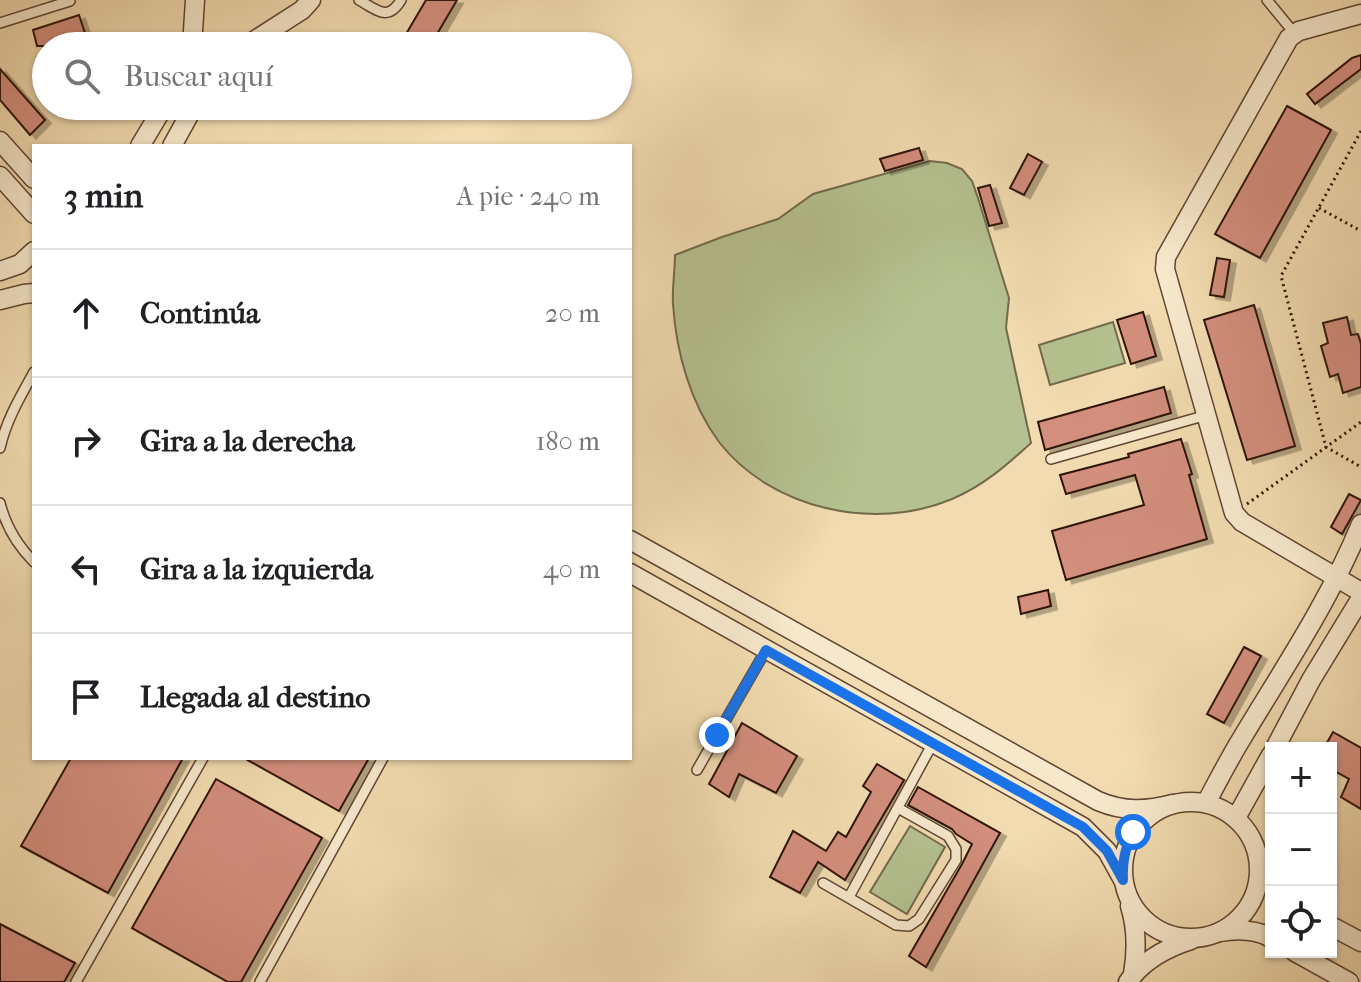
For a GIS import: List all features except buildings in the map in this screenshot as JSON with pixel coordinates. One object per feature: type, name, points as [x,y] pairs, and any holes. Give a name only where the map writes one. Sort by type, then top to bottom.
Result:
[{"type":"street","points":[[193,32],[195,0]]},
{"type":"street","points":[[268,32],[302,10],[311,0]]},
{"type":"street","points":[[1278,742],[1361,595],[1242,522],[1234,513],[1165,269],[1166,257],[1289,38],[1299,31],[1361,14]]},
{"type":"street","points":[[141,144],[156,120]]},
{"type":"street","points":[[173,144],[186,120]]},
{"type":"street","points":[[0,141],[32,177]]},
{"type":"street","points":[[0,176],[32,212]]},
{"type":"street","points":[[0,271],[20,264],[32,253]]},
{"type":"street","points":[[0,300],[32,293]]},
{"type":"street","points":[[1206,803],[1337,579],[1361,524]]},
{"type":"street","points":[[632,541],[1098,801],[1116,808],[1138,810],[1190,801],[1222,809],[1247,830],[1265,874]]},
{"type":"street","points":[[632,574],[1083,827],[1107,851],[1134,909],[1162,932],[1181,937],[1245,930],[1265,935]]},
{"type":"street","points":[[1287,667],[1311,680]]},
{"type":"street","points":[[1236,818],[1265,766]]},
{"type":"street","points":[[1131,978],[1136,960],[1136,930],[1124,886],[1122,864],[1126,847],[1133,832],[1144,820],[1173,804]]},
{"type":"street","points":[[1131,978],[1143,965],[1165,950],[1233,924],[1254,896],[1259,879],[1259,861]]},
{"type":"street","points":[[1337,929],[1361,942]]},
{"type":"street","points":[[1306,958],[1349,982]]},
{"type":"lane","points":[[359,0],[384,13],[390,13],[401,0]]},
{"type":"lane","points":[[1267,0],[1295,34]]},
{"type":"lane","points":[[0,23],[70,1]]},
{"type":"lane","points":[[0,448],[3,433],[32,376]]},
{"type":"lane","points":[[1051,459],[1207,415]]},
{"type":"lane","points":[[0,503],[4,520],[19,547],[32,560]]},
{"type":"lane","points":[[697,770],[766,650]]},
{"type":"lane","points":[[849,897],[933,743]]},
{"type":"lane","points":[[76,982],[202,760]]},
{"type":"lane","points":[[260,982],[382,760]]},
{"type":"lane","points":[[823,883],[896,925],[909,926],[919,919],[956,860],[956,849],[948,836],[898,808]]},
{"type":"path","points":[[1361,131],[1281,276],[1326,447],[1361,467]]},
{"type":"path","points":[[1318,207],[1361,231]]},
{"type":"path","points":[[1234,513],[1361,422]]},
{"type":"green space","points":[[930,161],[962,169],[972,181],[1009,298],[1006,328],[1031,443],[974,488],[922,509],[858,513],[826,508],[795,498],[766,484],[741,465],[719,442],[700,411],[686,376],[677,340],[673,298],[675,255],[778,219],[813,194]]},
{"type":"green space","points":[[1113,322],[1125,363],[1050,385],[1039,345]]},
{"type":"green space","points":[[910,826],[945,847],[907,914],[870,892]]},
{"type":"route","points":[[717,735],[766,650],[1083,827],[1107,851],[1123,880],[1122,864],[1133,832]]}]
